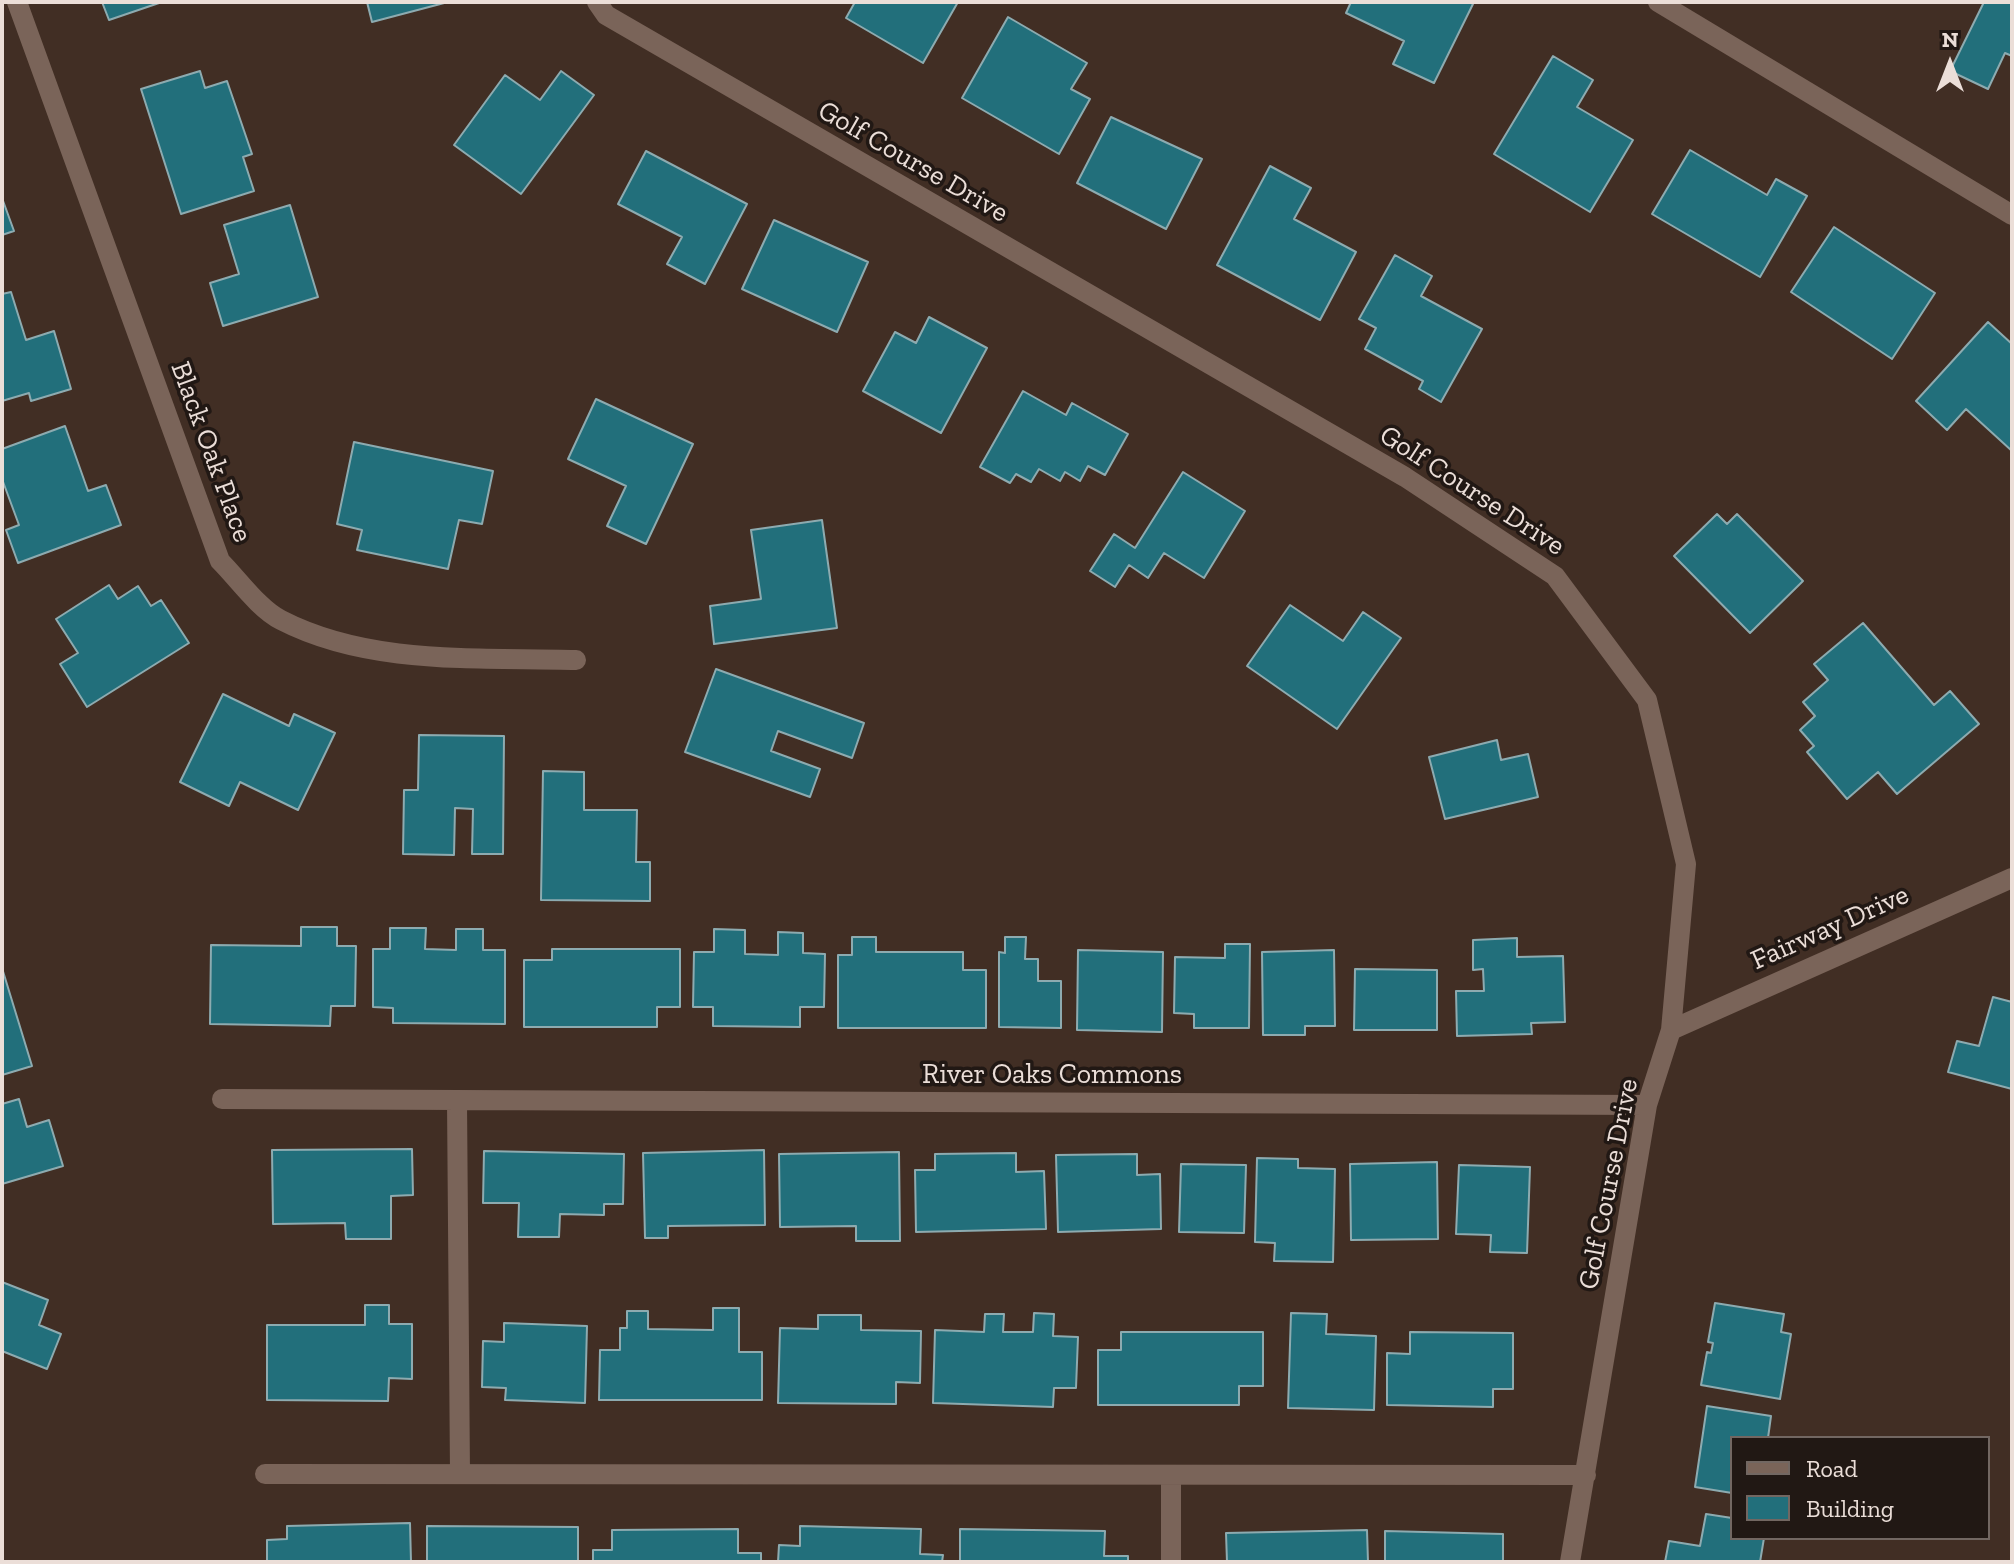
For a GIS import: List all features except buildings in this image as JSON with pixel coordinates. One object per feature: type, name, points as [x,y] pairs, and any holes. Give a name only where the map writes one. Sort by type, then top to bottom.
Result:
[{"type":"street","name":"Black Oak Place","points":[[17,2],[220,561],[278,619],[334,642],[403,654],[576,660]]},
{"type":"street","name":"Golf Course Drive","points":[[597,2],[606,15],[1405,477],[1555,576],[1647,700],[1686,864],[1671,1030],[1647,1105],[1570,1562]]},
{"type":"street","points":[[1658,2],[2012,215]]},
{"type":"street","name":"Fairway Drive","points":[[1671,1030],[2012,878]]},
{"type":"street","name":"River Oaks Commons","points":[[222,1099],[1647,1105]]},
{"type":"street","points":[[457,1101],[460,1474]]},
{"type":"street","points":[[265,1474],[1586,1475]]},
{"type":"street","points":[[1171,1475],[1171,1562]]}]
